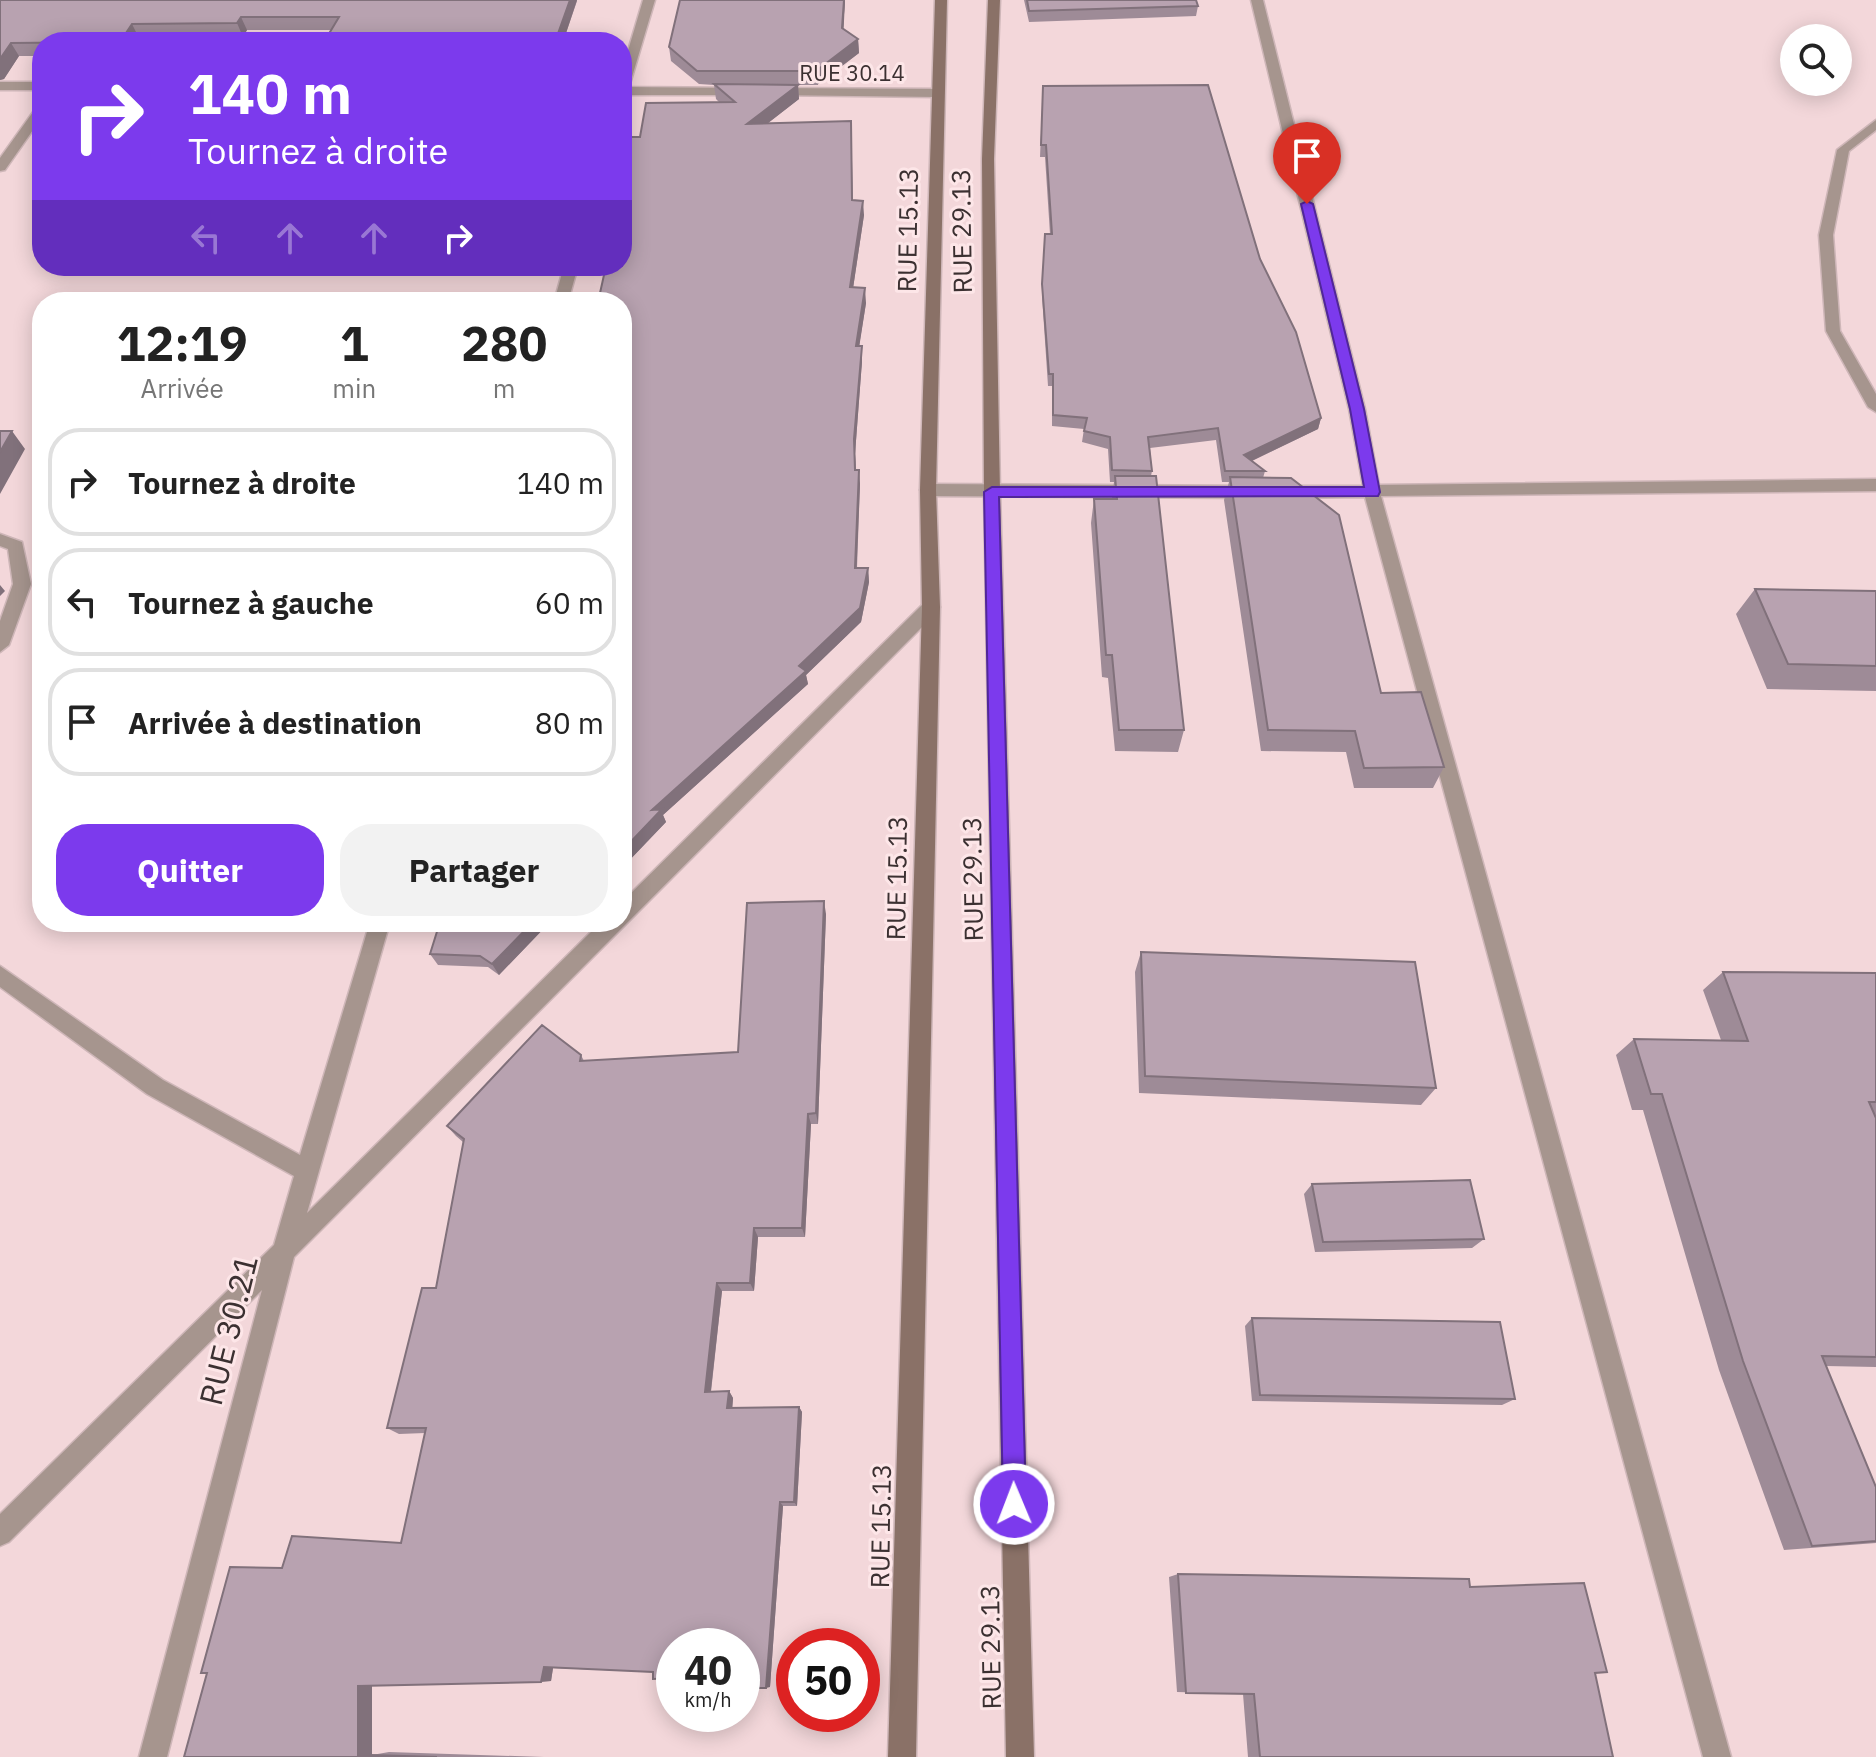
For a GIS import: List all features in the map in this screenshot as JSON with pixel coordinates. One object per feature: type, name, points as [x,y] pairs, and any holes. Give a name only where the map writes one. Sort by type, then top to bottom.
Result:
[{"type":"main road","name":"RUE 15.13","points":[[902,1757],[931,607],[928,490],[941,0]]},
{"type":"main road","name":"RUE 29.13","points":[[994,0],[988,159],[992,492],[1020,1757]]},
{"type":"street","points":[[632,57],[649,0]]},
{"type":"street","points":[[1257,0],[1357,409],[1372,492],[1717,1757]]},
{"type":"street","points":[[0,86],[32,86]]},
{"type":"street","name":"RUE 30.14","points":[[632,91],[937,93]]},
{"type":"street","points":[[0,167],[32,122]]},
{"type":"street","points":[[1876,124],[1843,150],[1826,235],[1833,331],[1876,407]]},
{"type":"street","points":[[928,490],[1372,492],[1876,485]]},
{"type":"street","points":[[0,540],[16,546],[22,584],[0,645]]},
{"type":"street","points":[[632,905],[931,607]]},
{"type":"street","name":"RUE 30.21","points":[[153,1757],[283,1253],[377,932]]},
{"type":"street","points":[[0,1533],[605,932]]},
{"type":"street","points":[[0,975],[155,1087],[307,1171]]},
{"type":"building","points":[[0,0],[570,0],[559,32],[330,32],[339,17],[241,17],[237,23],[132,24],[127,32],[32,32],[32,43],[11,43],[0,59]]},
{"type":"building","points":[[680,0],[844,0],[842,28],[858,39],[816,71],[697,71],[669,47]]},
{"type":"building","points":[[1027,0],[1196,0],[1198,6],[1029,11]]},
{"type":"building","points":[[714,84],[798,85],[747,124],[851,121],[852,200],[863,201],[850,287],[865,288],[856,346],[862,346],[854,439],[855,470],[859,470],[855,568],[868,568],[860,608],[799,666],[806,671],[652,810],[662,809],[632,840],[632,292],[600,292],[604,276],[632,276],[632,137],[640,137],[646,103],[735,102]]},
{"type":"building","points":[[1208,85],[1260,259],[1296,332],[1321,418],[1244,455],[1265,471],[1225,471],[1218,428],[1148,437],[1152,471],[1112,470],[1110,437],[1084,431],[1087,418],[1053,415],[1053,374],[1049,374],[1042,284],[1045,234],[1052,234],[1046,145],[1041,145],[1043,86]]},
{"type":"building","points":[[0,431],[12,431],[0,452]]},
{"type":"building","points":[[1115,476],[1156,476],[1184,730],[1119,730],[1112,655],[1106,655],[1094,499],[1117,499]]},
{"type":"building","points":[[1230,477],[1291,478],[1339,515],[1381,693],[1421,692],[1444,767],[1364,768],[1355,731],[1268,730]]},
{"type":"building","points":[[1755,589],[1876,591],[1876,666],[1788,664]]},
{"type":"building","points":[[824,901],[816,1113],[808,1114],[802,1228],[754,1228],[750,1283],[717,1283],[705,1392],[729,1391],[727,1408],[799,1407],[794,1502],[780,1502],[766,1688],[760,1688],[760,1628],[656,1628],[656,1679],[653,1679],[653,1672],[544,1667],[541,1682],[358,1686],[358,1757],[184,1757],[207,1673],[201,1673],[230,1567],[282,1568],[292,1536],[401,1543],[426,1428],[387,1428],[422,1288],[436,1288],[464,1139],[447,1126],[542,1025],[581,1055],[580,1061],[738,1052],[747,903]]},
{"type":"building","points":[[437,932],[523,932],[492,964],[480,956],[430,954]]},
{"type":"building","points":[[1141,952],[1415,962],[1436,1088],[1145,1076]]},
{"type":"building","points":[[1723,972],[1876,973],[1876,1102],[1869,1102],[1876,1118],[1876,1357],[1822,1356],[1876,1487],[1876,1541],[1812,1546],[1743,1361],[1662,1094],[1651,1094],[1634,1039],[1748,1041]]},
{"type":"building","points":[[1470,1180],[1484,1239],[1323,1242],[1312,1184]]},
{"type":"building","points":[[1252,1318],[1500,1322],[1515,1399],[1260,1395]]},
{"type":"building","points":[[1178,1574],[1469,1579],[1470,1587],[1584,1583],[1607,1672],[1595,1673],[1613,1757],[1260,1757],[1254,1694],[1186,1693]]},
{"type":"building","points":[[371,1755],[437,1757],[370,1757]]},
{"type":"route","points":[[1014,1504],[992,492],[1372,492],[1357,409],[1307,204]]}]
